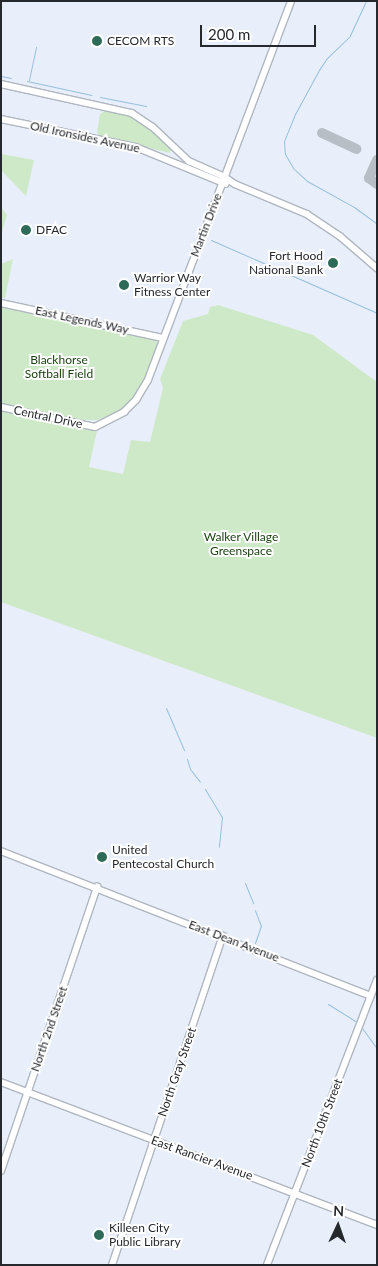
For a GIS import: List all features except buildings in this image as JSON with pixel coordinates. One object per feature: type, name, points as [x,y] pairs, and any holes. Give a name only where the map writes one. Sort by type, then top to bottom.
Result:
[{"type":"street","name":"Martin Drive","points":[[95,427],[124,412],[136,400],[148,380],[162,338],[291,1]]},
{"type":"street","points":[[1,84],[132,113],[153,127],[190,161],[236,184],[307,214],[340,236],[377,268]]},
{"type":"street","name":"Old Ironsides Avenue","points":[[1,119],[144,150],[222,183],[236,184]]},
{"type":"street","name":"East Legends Way","points":[[1,303],[162,338]]},
{"type":"street","name":"Central Drive","points":[[1,407],[95,427]]},
{"type":"street","name":"East Dean Avenue","points":[[1,851],[223,936],[371,996]]},
{"type":"street","name":"North 2nd Street","points":[[1,1171],[97,887]]},
{"type":"street","name":"North Gray Street","points":[[112,1265],[223,936]]},
{"type":"street","name":"North 10th Street","points":[[267,1265],[377,980]]},
{"type":"street","name":"East Rancier Avenue","points":[[1,1082],[377,1225]]},
{"type":"green space","points":[[106,110],[137,119],[149,127],[171,149],[170,153],[99,136],[97,132],[100,114]]},
{"type":"green space","points":[[1,154],[34,160],[26,196],[1,170]]},
{"type":"green space","points":[[1,207],[7,215],[1,235]]},
{"type":"green space","points":[[13,259],[5,298],[1,298],[1,264]]},
{"type":"green space","name":"Walker Village Greenspace","points":[[218,305],[313,335],[377,382],[377,738],[1,602],[1,411],[97,431],[89,467],[123,474],[131,440],[150,442],[163,388],[160,379],[183,321],[208,314],[210,307]]},
{"type":"green space","name":"Blackhorse Softball Field","points":[[4,306],[155,339],[158,344],[138,393],[120,411],[97,420],[76,420],[1,404],[1,307]]},
{"type":"waterway","points":[[366,1],[350,36],[327,58],[319,70],[295,114],[284,141],[285,154],[293,168],[307,181],[354,207],[377,224]]},
{"type":"waterway","points":[[29,80],[36,47]]},
{"type":"waterway","points":[[1,76],[11,78]]},
{"type":"waterway","points":[[27,81],[92,95]]},
{"type":"waterway","points":[[100,97],[146,106]]},
{"type":"waterway","points":[[211,240],[377,313]]},
{"type":"waterway","points":[[166,708],[184,750]]},
{"type":"waterway","points":[[187,759],[190,769],[200,782]]},
{"type":"waterway","points":[[205,789],[222,817],[219,847]]},
{"type":"waterway","points":[[245,883],[253,903]]},
{"type":"waterway","points":[[255,910],[261,926],[255,943]]},
{"type":"waterway","points":[[328,1004],[355,1021]]},
{"type":"waterway","points":[[362,1028],[377,1049]]},
{"type":"taxiway","points":[[322,133],[356,149]]},
{"type":"taxiway","points":[[377,160],[369,178],[377,184]]},
{"type":"place","name":"CECOM RTS","points":[[97,41]]},
{"type":"place","name":"DFAC","points":[[26,230]]},
{"type":"place","name":"Fort Hood National Bank","points":[[333,263]]},
{"type":"place","name":"Warrior Way Fitness Center","points":[[124,285]]},
{"type":"place","name":"United Pentecostal Church","points":[[102,857]]},
{"type":"place","name":"Killeen City Public Library","points":[[99,1235]]}]
